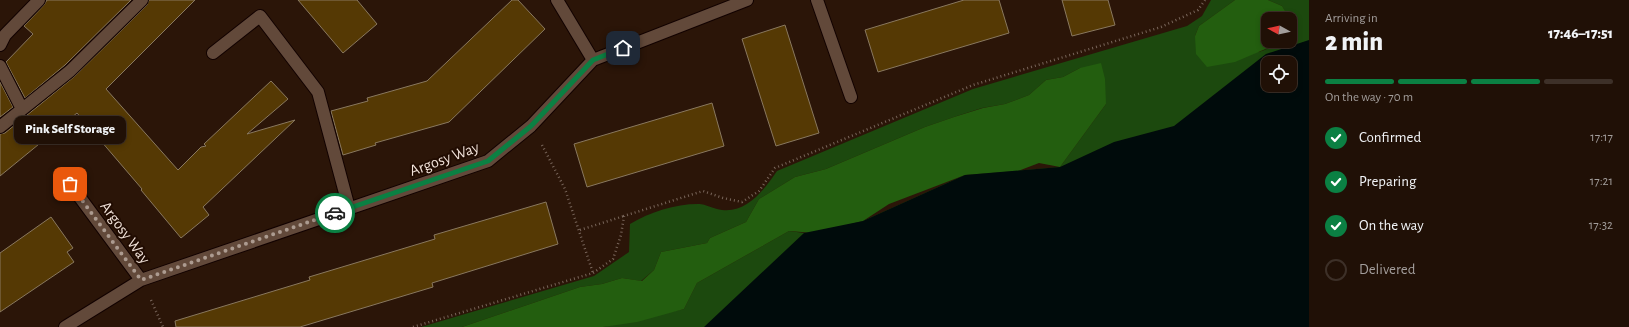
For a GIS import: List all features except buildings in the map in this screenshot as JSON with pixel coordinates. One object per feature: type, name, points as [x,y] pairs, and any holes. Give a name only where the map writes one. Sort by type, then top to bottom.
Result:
[{"type":"street","points":[[0,45],[10,29],[39,0]]},
{"type":"street","points":[[0,126],[70,71],[142,0]]},
{"type":"street","points":[[557,0],[593,60]]},
{"type":"street","name":"Argosy Way","points":[[65,327],[141,280],[488,161],[531,126],[593,60],[747,0]]},
{"type":"street","points":[[817,0],[851,97]]},
{"type":"street","points":[[213,53],[260,16],[318,92],[350,208]]},
{"type":"street","points":[[0,66],[22,109]]},
{"type":"street","name":"Argosy Way","points":[[70,184],[141,280]]},
{"type":"path","points":[[580,230],[703,191],[723,198],[742,202],[760,191],[775,168],[973,85],[1161,27],[1198,10],[1205,0]]},
{"type":"path","points":[[531,126],[565,189],[580,230],[593,273]]},
{"type":"path","points":[[413,327],[593,273],[613,259],[621,235],[624,216]]},
{"type":"path","points":[[141,280],[163,327]]},
{"type":"green space","points":[[1211,0],[1235,0],[1199,26],[1195,36],[1259,52],[1269,48],[1297,48],[1297,12],[1285,12],[1282,6],[1268,0],[1309,0],[1309,191],[985,327],[603,327],[684,309],[697,283],[789,231],[804,233],[863,221],[965,175],[1060,167],[1106,104],[1080,68],[1063,77],[1046,80],[1029,95],[1005,104],[982,108],[925,127],[826,169],[795,177],[759,199],[746,222],[710,238],[707,243],[661,252],[654,270],[641,281],[622,278],[602,284],[580,287],[462,327],[421,327],[594,276],[629,252],[630,224],[654,212],[689,204],[703,204],[722,210],[739,208],[754,199],[777,171],[973,89],[1187,26],[1202,16]]},
{"type":"green space","points":[[1235,0],[1268,0],[1282,6],[1286,12],[1261,12],[1261,48],[1268,48],[1235,62],[1207,67],[1196,54],[1195,36],[1199,26]]},
{"type":"green space","points":[[1101,63],[1105,79],[1106,104],[1060,167],[1039,163],[1018,171],[965,175],[889,204],[863,221],[814,233],[789,231],[697,283],[684,309],[637,322],[603,327],[462,327],[580,287],[602,284],[622,278],[642,281],[654,270],[661,252],[707,243],[710,238],[746,222],[759,199],[795,177],[826,169],[925,127],[983,108],[1005,104],[1029,95],[1046,80],[1063,77],[1080,68]]},
{"type":"shaded area","points":[[1309,40],[1309,327],[704,327],[804,233],[863,221],[965,175],[1060,167],[1114,142],[1174,126],[1261,58],[1261,92],[1297,92],[1297,56],[1263,56],[1284,48],[1297,48],[1297,44]]},
{"type":"way so far","points":[[70,184],[141,280],[238,248],[335,213]]},
{"type":"place","name":"Pink Self Storage","points":[[70,184]]},
{"type":"route","points":[[335,213],[488,161],[531,126],[593,60],[623,48]]}]
